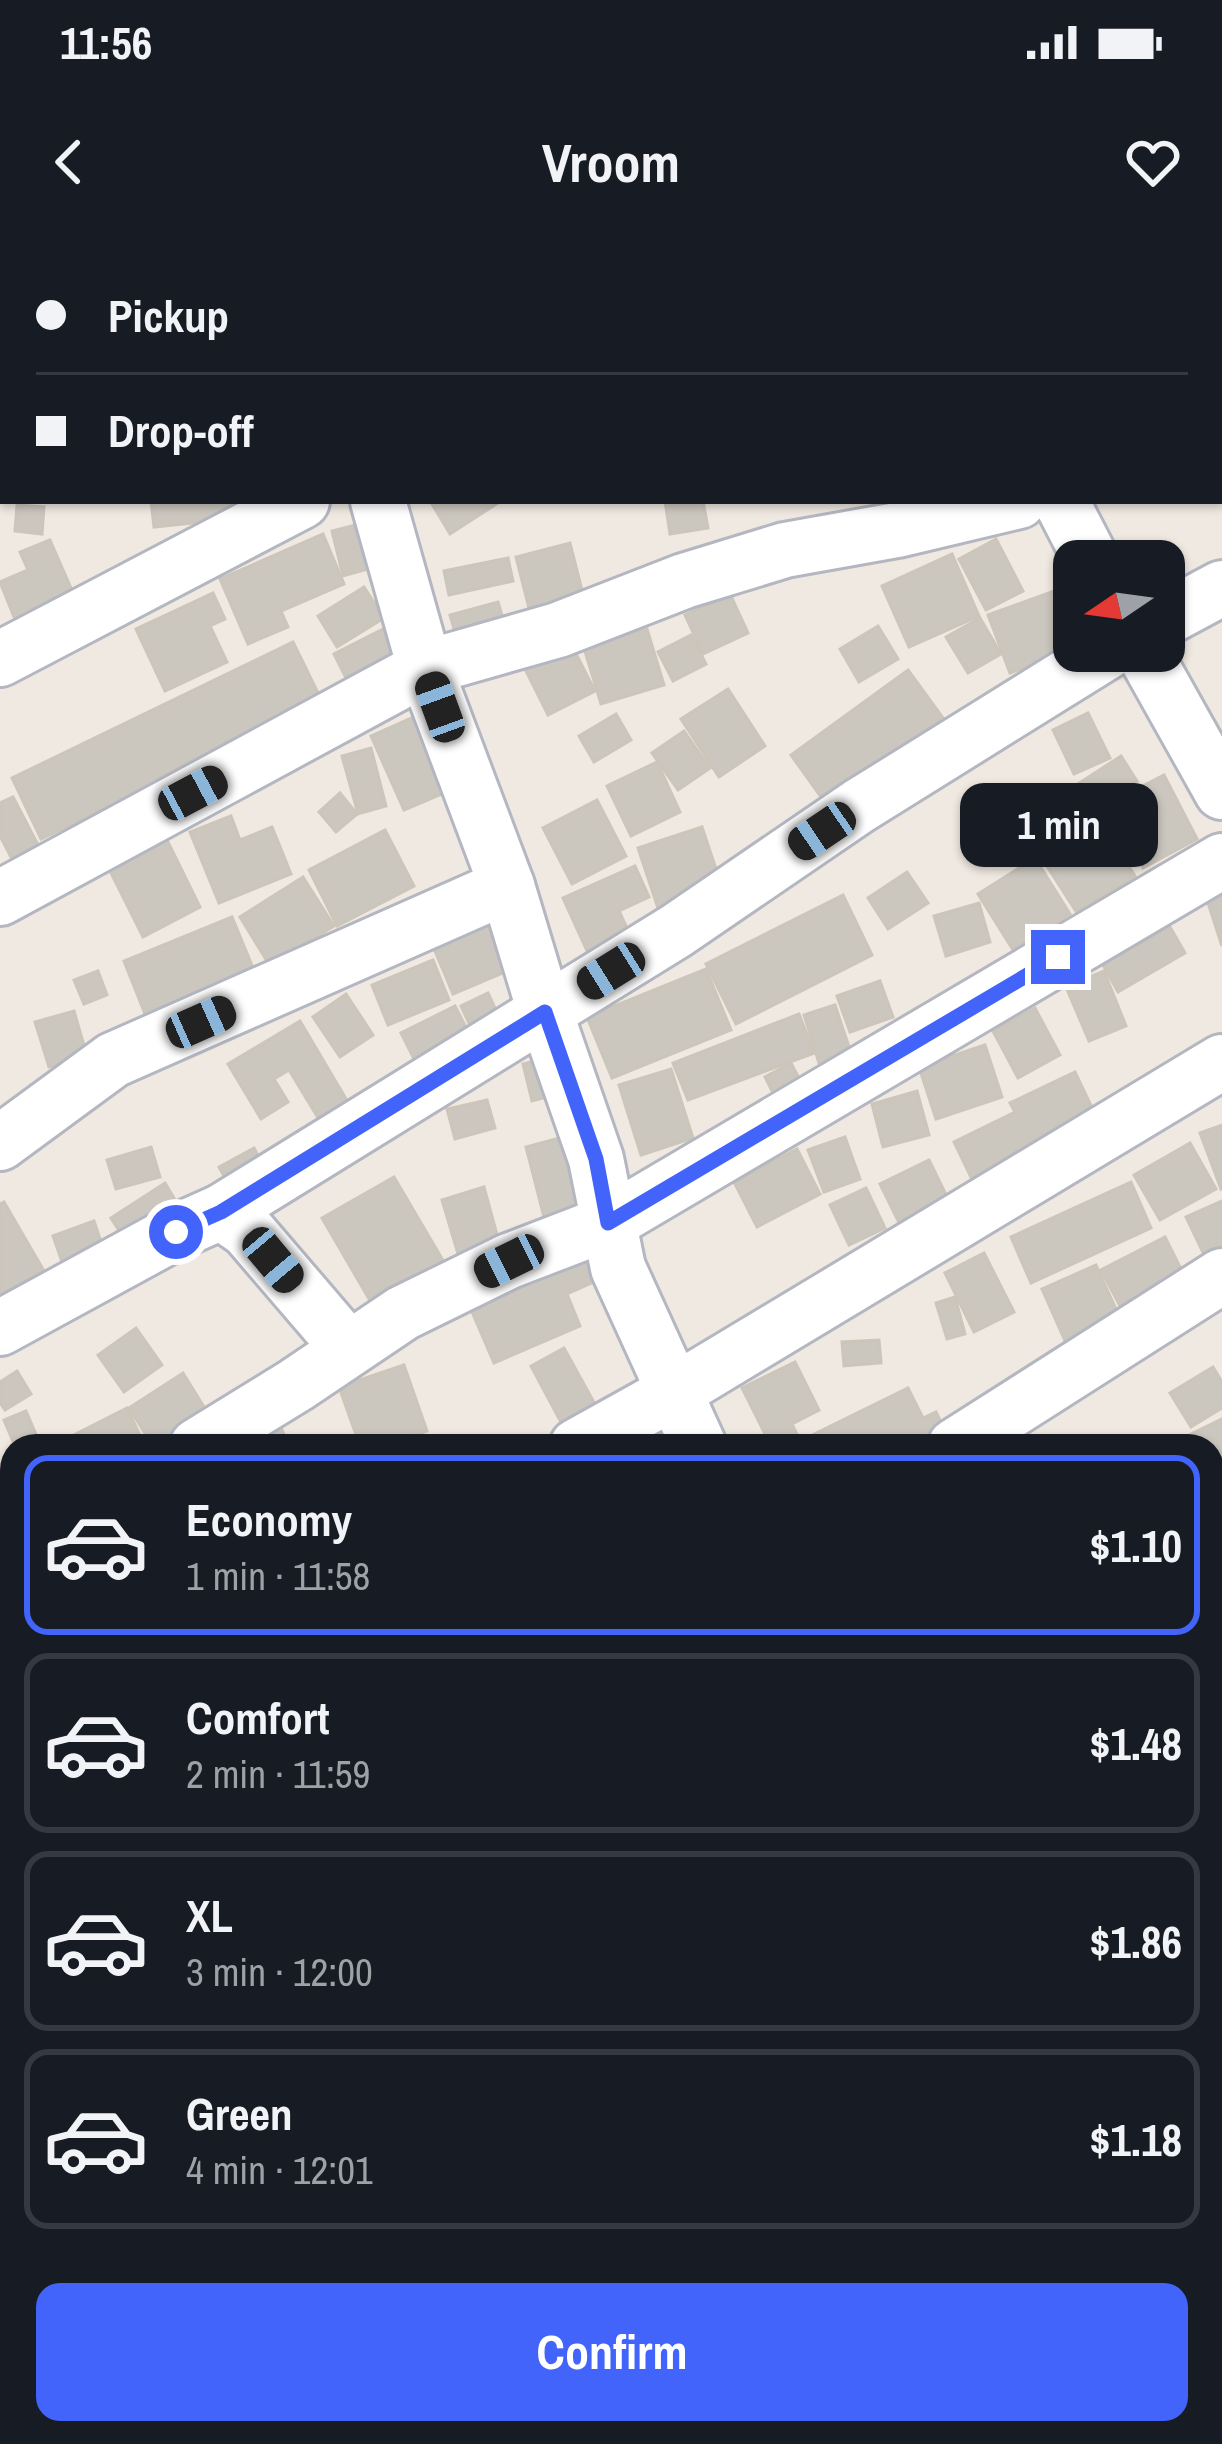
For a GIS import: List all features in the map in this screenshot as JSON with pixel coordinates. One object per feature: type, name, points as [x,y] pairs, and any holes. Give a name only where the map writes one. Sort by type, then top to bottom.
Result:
[{"type":"street","points":[[0,659],[296,504]]},
{"type":"street","points":[[380,504],[425,668],[507,886],[596,1159],[618,1268],[693,1434]]},
{"type":"street","points":[[0,898],[425,668],[558,630],[684,581],[785,550],[1006,504]]},
{"type":"street","points":[[1063,504],[1081,540]]},
{"type":"street","points":[[1185,608],[1222,588]]},
{"type":"street","points":[[0,1328],[221,1212],[676,931],[859,806],[1074,672]]},
{"type":"street","points":[[1155,672],[1222,792]]},
{"type":"street","points":[[216,1434],[403,1313],[509,1261],[608,1223],[1222,861]]},
{"type":"street","points":[[0,1143],[113,1060],[507,886]]},
{"type":"street","points":[[599,1434],[1222,1062]]},
{"type":"street","points":[[221,1212],[248,1230],[349,1349]]},
{"type":"street","points":[[974,1434],[1222,1276]]},
{"type":"building","points":[[151,504],[230,504],[231,519],[154,527]]},
{"type":"building","points":[[432,504],[496,504],[450,534]]},
{"type":"building","points":[[665,504],[704,504],[708,528],[670,534]]},
{"type":"building","points":[[17,505],[44,507],[42,534],[15,531]]},
{"type":"building","points":[[363,523],[375,567],[343,576],[332,531]]},
{"type":"building","points":[[323,534],[344,584],[281,611],[288,627],[248,644],[220,579]]},
{"type":"building","points":[[996,539],[1023,591],[986,610],[959,559]]},
{"type":"building","points":[[50,540],[77,602],[18,627],[0,582],[28,570],[20,552]]},
{"type":"building","points":[[570,543],[585,602],[531,616],[516,557]]},
{"type":"building","points":[[952,554],[979,616],[909,647],[882,586]]},
{"type":"building","points":[[508,558],[513,581],[449,595],[444,571]]},
{"type":"building","points":[[364,587],[384,618],[337,647],[318,616]]},
{"type":"building","points":[[1053,592],[1053,657],[1010,673],[988,615]]},
{"type":"building","points":[[213,593],[225,619],[210,626],[227,662],[165,691],[136,629]]},
{"type":"building","points":[[730,594],[748,633],[703,654],[685,615]]},
{"type":"building","points":[[498,602],[504,622],[456,636],[450,615]]},
{"type":"building","points":[[980,618],[1001,654],[968,673],[946,637]]},
{"type":"building","points":[[878,626],[898,659],[859,682],[840,649]]},
{"type":"building","points":[[387,627],[401,655],[348,682],[334,654]]},
{"type":"building","points":[[647,629],[664,685],[601,704],[584,648]]},
{"type":"building","points":[[691,635],[706,664],[673,681],[658,652]]},
{"type":"building","points":[[568,638],[595,691],[548,715],[521,661]]},
{"type":"building","points":[[293,642],[323,703],[41,839],[12,778]]},
{"type":"building","points":[[908,670],[943,718],[826,804],[791,755]]},
{"type":"building","points":[[728,689],[765,746],[719,777],[681,719]]},
{"type":"building","points":[[1088,713],[1110,758],[1074,774],[1053,730]]},
{"type":"building","points":[[616,714],[631,740],[594,762],[579,736]]},
{"type":"building","points":[[416,716],[449,791],[404,810],[371,736]]},
{"type":"building","points":[[684,731],[710,768],[678,790],[652,753]]},
{"type":"building","points":[[371,748],[386,806],[358,814],[342,756]]},
{"type":"building","points":[[1121,756],[1137,781],[1095,809],[1078,784]]},
{"type":"building","points":[[657,762],[680,812],[631,836],[607,786]]},
{"type":"building","points":[[1164,775],[1197,839],[1143,868],[1110,803]]},
{"type":"building","points":[[340,793],[357,814],[336,832],[319,812]]},
{"type":"building","points":[[1034,794],[1049,835],[1025,845],[1010,804]]},
{"type":"building","points":[[13,797],[39,847],[13,861],[0,836],[0,803]]},
{"type":"building","points":[[597,800],[626,856],[572,884],[543,828]]},
{"type":"building","points":[[231,816],[240,840],[272,827],[291,874],[219,903],[190,832]]},
{"type":"building","points":[[1101,822],[1135,876],[1077,913],[1043,860]]},
{"type":"building","points":[[702,827],[722,887],[658,908],[638,848]]},
{"type":"building","points":[[385,830],[414,886],[337,926],[309,870]]},
{"type":"building","points":[[167,840],[200,907],[143,937],[109,869]]},
{"type":"building","points":[[1035,858],[1070,914],[1013,950],[978,894]]},
{"type":"building","points":[[635,866],[649,897],[619,911],[635,945],[593,964],[563,898]]},
{"type":"building","points":[[907,872],[928,903],[888,929],[868,898]]},
{"type":"building","points":[[303,877],[334,926],[270,966],[240,917]]},
{"type":"building","points":[[843,895],[872,955],[736,1024],[706,964]]},
{"type":"building","points":[[1222,895],[1222,946],[1207,900]]},
{"type":"building","points":[[979,903],[990,942],[946,956],[934,916]]},
{"type":"building","points":[[506,915],[526,963],[453,994],[433,946]]},
{"type":"building","points":[[232,917],[258,980],[149,1024],[124,961]]},
{"type":"building","points":[[1170,927],[1185,953],[1118,992],[1103,965]]},
{"type":"building","points":[[433,960],[449,1000],[388,1025],[372,985]]},
{"type":"building","points":[[706,969],[731,1030],[612,1078],[587,1017]]},
{"type":"building","points":[[98,971],[107,995],[84,1004],[74,980]]},
{"type":"building","points":[[1104,971],[1126,1026],[1089,1041],[1066,987]]},
{"type":"building","points":[[880,981],[893,1017],[850,1032],[837,996]]},
{"type":"building","points":[[488,993],[507,1034],[480,1047],[461,1006]]},
{"type":"building","points":[[346,994],[373,1035],[340,1057],[313,1017]]},
{"type":"building","points":[[835,1005],[852,1056],[820,1066],[804,1015]]},
{"type":"building","points":[[455,1006],[479,1053],[425,1081],[401,1033]]},
{"type":"building","points":[[1035,1008],[1060,1055],[1018,1078],[993,1031]]},
{"type":"building","points":[[74,1011],[87,1056],[49,1067],[35,1022]]},
{"type":"building","points":[[799,1014],[814,1053],[688,1100],[673,1063]]},
{"type":"building","points":[[300,1021],[352,1109],[323,1126],[289,1070],[274,1079],[288,1102],[261,1119],[228,1064]]},
{"type":"building","points":[[985,1045],[1002,1097],[936,1119],[919,1067]]},
{"type":"building","points":[[560,1054],[570,1091],[532,1101],[523,1064]]},
{"type":"building","points":[[791,1063],[804,1088],[777,1101],[765,1077]]},
{"type":"building","points":[[671,1069],[693,1138],[641,1155],[619,1085]]},
{"type":"building","points":[[1075,1072],[1105,1135],[980,1196],[954,1142],[1015,1112],[1010,1103]]},
{"type":"building","points":[[917,1091],[929,1135],[883,1147],[872,1104]]},
{"type":"building","points":[[487,1100],[495,1128],[455,1139],[447,1109]]},
{"type":"building","points":[[1222,1125],[1222,1188],[1221,1189],[1200,1133]]},
{"type":"building","points":[[585,1131],[604,1201],[544,1217],[526,1147]]},
{"type":"building","points":[[845,1137],[860,1179],[824,1192],[808,1150]]},
{"type":"building","points":[[1190,1143],[1216,1189],[1160,1220],[1134,1175]]},
{"type":"building","points":[[151,1147],[160,1177],[116,1189],[107,1160]]},
{"type":"building","points":[[254,1148],[268,1175],[234,1194],[219,1167]]},
{"type":"building","points":[[797,1149],[820,1194],[757,1227],[734,1182]]},
{"type":"building","points":[[929,1160],[954,1211],[905,1235],[880,1184]]},
{"type":"building","points":[[394,1177],[448,1269],[376,1311],[322,1218]]},
{"type":"building","points":[[1131,1182],[1151,1228],[1031,1283],[1011,1237]]},
{"type":"building","points":[[165,1183],[190,1225],[136,1258],[111,1218]]},
{"type":"building","points":[[484,1187],[499,1242],[458,1254],[442,1200]]},
{"type":"building","points":[[866,1188],[885,1228],[849,1245],[830,1205]]},
{"type":"building","points":[[1222,1201],[1222,1254],[1207,1261],[1186,1217]]},
{"type":"building","points":[[4,1202],[51,1283],[0,1302],[0,1204]]},
{"type":"building","points":[[94,1221],[110,1268],[69,1282],[53,1236]]},
{"type":"building","points":[[1165,1237],[1192,1291],[1129,1323],[1101,1270]]},
{"type":"building","points":[[984,1253],[1014,1312],[974,1332],[945,1273]]},
{"type":"building","points":[[586,1257],[596,1281],[567,1294],[580,1326],[494,1363],[470,1307]]},
{"type":"building","points":[[1096,1265],[1124,1327],[1070,1352],[1042,1289]]},
{"type":"building","points":[[955,1297],[965,1334],[947,1339],[936,1303]]},
{"type":"building","points":[[136,1328],[162,1365],[124,1392],[98,1355]]},
{"type":"building","points":[[879,1340],[881,1363],[844,1366],[842,1342]]},
{"type":"building","points":[[564,1348],[597,1408],[563,1426],[531,1366]]},
{"type":"building","points":[[795,1362],[819,1410],[792,1424],[797,1434],[765,1434],[742,1388]]},
{"type":"building","points":[[404,1365],[427,1431],[356,1434],[339,1387]]},
{"type":"building","points":[[1213,1367],[1222,1382],[1222,1408],[1191,1427],[1170,1393]]},
{"type":"building","points":[[17,1371],[31,1394],[5,1410],[0,1403],[0,1382]]},
{"type":"building","points":[[183,1373],[212,1420],[190,1434],[145,1434],[129,1408]]},
{"type":"building","points":[[908,1388],[923,1418],[936,1412],[947,1434],[814,1434]]},
{"type":"building","points":[[127,1408],[139,1434],[76,1434]]},
{"type":"building","points":[[26,1411],[36,1434],[10,1434],[4,1420]]},
{"type":"building","points":[[1222,1419],[1222,1434],[1191,1434]]},
{"type":"building","points":[[280,1425],[284,1434],[257,1434]]},
{"type":"route","points":[[176,1232],[221,1212],[545,1012],[596,1159],[608,1223],[1058,957]]}]
